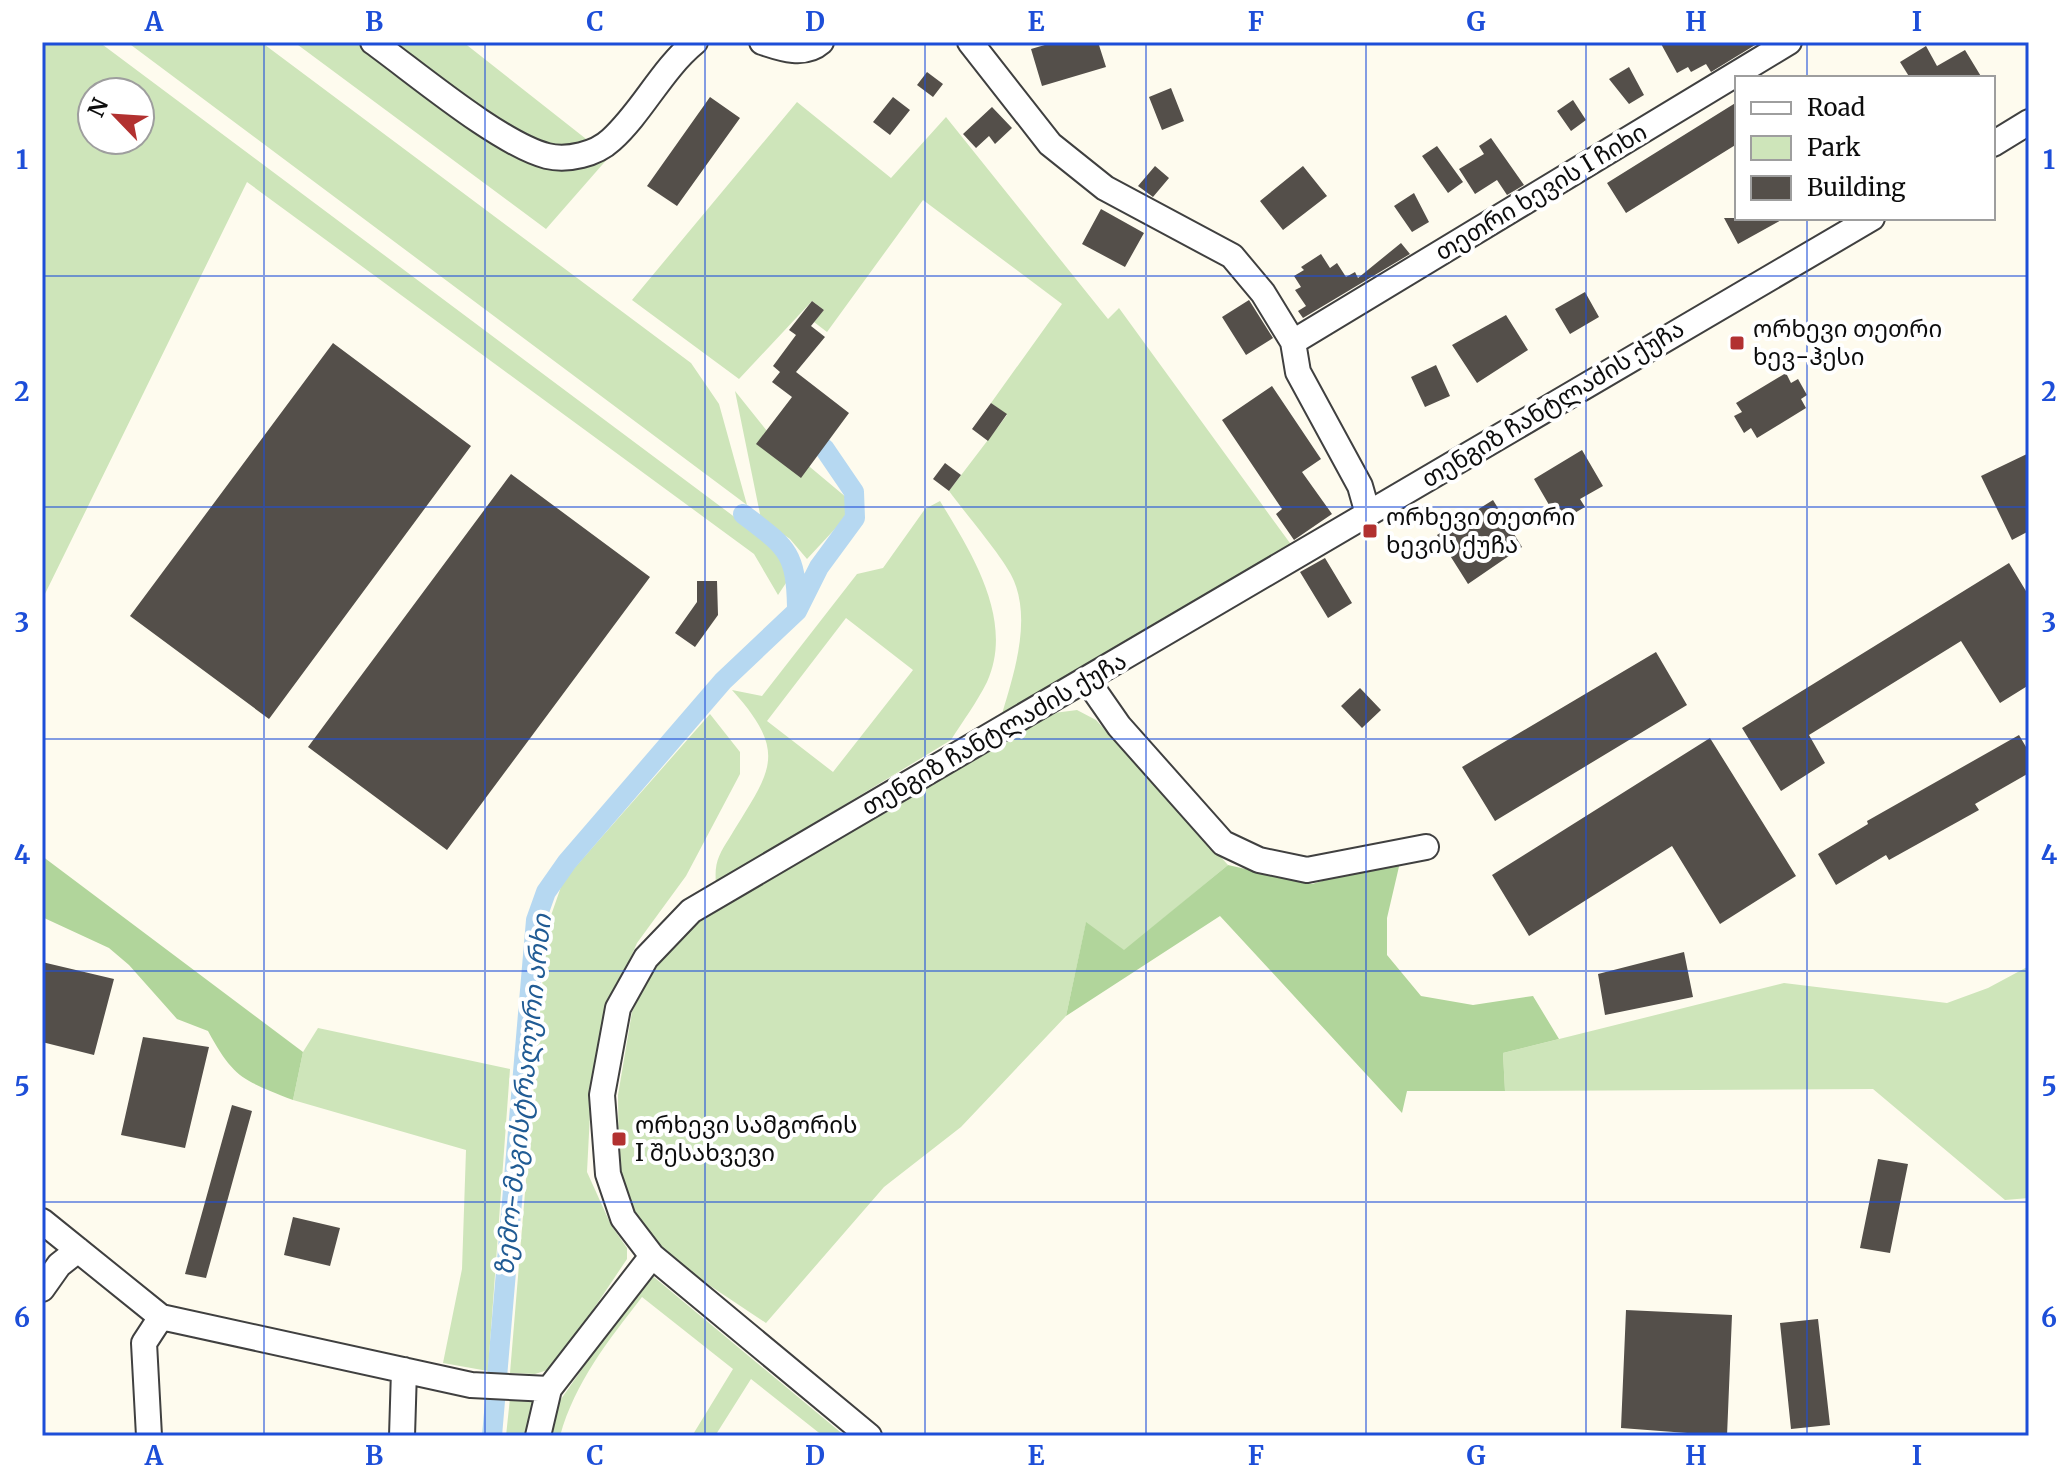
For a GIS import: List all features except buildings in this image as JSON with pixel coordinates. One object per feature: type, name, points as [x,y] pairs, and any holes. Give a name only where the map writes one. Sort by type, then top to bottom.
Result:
[{"type":"street","points":[[373,42],[518,146],[551,157],[588,154],[611,140],[672,61],[695,42]]},
{"type":"street","points":[[762,42],[789,51],[816,47],[821,42]]},
{"type":"street","points":[[970,42],[1050,144],[1105,188],[1232,256],[1263,293],[1293,342],[1298,372],[1360,486],[1368,514]]},
{"type":"street","name":"თეთრი ხევის I ჩიხი","points":[[1293,342],[1789,42]]},
{"type":"street","points":[[1995,143],[2029,122]]},
{"type":"street","name":"თენგიზ ჩანტლაძის ქუჩა","points":[[869,1436],[652,1256],[623,1218],[608,1174],[602,1095],[618,1008],[646,958],[691,911],[1869,220]]},
{"type":"street","points":[[1087,680],[1119,726],[1223,843],[1259,860],[1307,870],[1426,847]]},
{"type":"street","points":[[42,1221],[161,1317],[471,1385],[549,1389]]},
{"type":"street","points":[[42,1289],[59,1265],[78,1250]]},
{"type":"street","points":[[538,1436],[549,1389],[652,1256]]},
{"type":"street","points":[[149,1436],[144,1343],[161,1317]]},
{"type":"street","points":[[402,1436],[404,1370]]},
{"type":"green space","points":[[42,42],[99,42],[144,76],[76,76],[76,156],[156,156],[156,85],[756,533],[784,557],[788,580],[778,595],[754,554],[247,182],[42,600]]},
{"type":"green space","points":[[127,42],[261,42],[691,363],[719,404],[747,505]]},
{"type":"green space","points":[[294,42],[463,42],[609,157],[546,229]]},
{"type":"green space","points":[[797,102],[891,178],[946,117],[1108,319],[1119,308],[1295,550],[1002,714],[1019,648],[1019,597],[1003,561],[949,491],[1007,415],[991,403],[1062,304],[923,200],[827,332],[814,322],[824,310],[812,301],[739,379],[632,300]]},
{"type":"green space","points":[[735,391],[767,431],[847,498],[850,506],[846,517],[807,559],[790,539],[761,519]]},
{"type":"green space","points":[[940,501],[986,587],[996,635],[994,659],[987,682],[951,740],[716,883],[720,854],[764,778],[768,763],[762,731],[732,690],[762,696],[857,574],[883,568],[925,509]],"holes":[[[846,618],[913,670],[833,772],[767,721]]]},
{"type":"green space","points":[[1077,710],[1096,720],[1228,865],[1124,951],[1086,923],[1066,1016],[961,1127],[884,1187],[766,1323],[658,1251],[631,1208],[619,1171],[618,1095],[632,1012],[658,960],[693,924],[1054,713]]},
{"type":"green space","points":[[710,714],[740,752],[740,774],[686,876],[637,943],[610,1005],[592,1075],[587,1172],[611,1225],[627,1248],[627,1259],[554,1368],[535,1374],[510,1373],[547,927],[563,881]]},
{"type":"green space","points":[[42,856],[303,1052],[293,1100],[262,1088],[233,1069],[208,1031],[177,1019],[129,965],[109,948],[42,917]]},
{"type":"green space","points":[[1401,858],[1387,918],[1387,955],[1421,996],[1473,1005],[1533,996],[1559,1039],[1503,1053],[1505,1091],[1407,1091],[1402,1113],[1220,916],[1066,1016],[1086,922],[1124,950],[1228,865],[1312,884]]},
{"type":"green space","points":[[2029,966],[2029,1198],[2005,1200],[1873,1089],[1505,1091],[1503,1053],[1784,983],[1947,1003],[1988,988]]},
{"type":"green space","points":[[318,1028],[510,1069],[488,1371],[443,1363],[462,1269],[466,1150],[293,1100],[303,1052]]},
{"type":"green space","points":[[649,1273],[845,1436],[823,1436],[751,1379],[715,1436],[692,1436],[733,1369],[642,1297],[584,1380],[560,1436],[552,1436],[559,1402]]},
{"type":"green space","points":[[510,1398],[533,1399],[541,1406],[535,1436],[506,1436]]},
{"type":"waterway","name":"ზემო-მაგისტრალური არხი","points":[[492,1436],[536,920],[546,892],[567,862],[723,681],[797,611],[819,567],[855,518],[854,492],[824,448]]},
{"type":"waterway","name":"ზემო-მაგისტრალური არხი","points":[[743,514],[786,552],[794,573],[797,607]]},
{"type":"place","name":"ორხევი თეთრი ხევ-ჰესი","points":[[1737,343]]},
{"type":"place","name":"ორხევი თეთრი ხევის ქუჩა","points":[[1370,531]]},
{"type":"place","name":"ორხევი სამგორის I შესახვევი","points":[[619,1139]]}]
